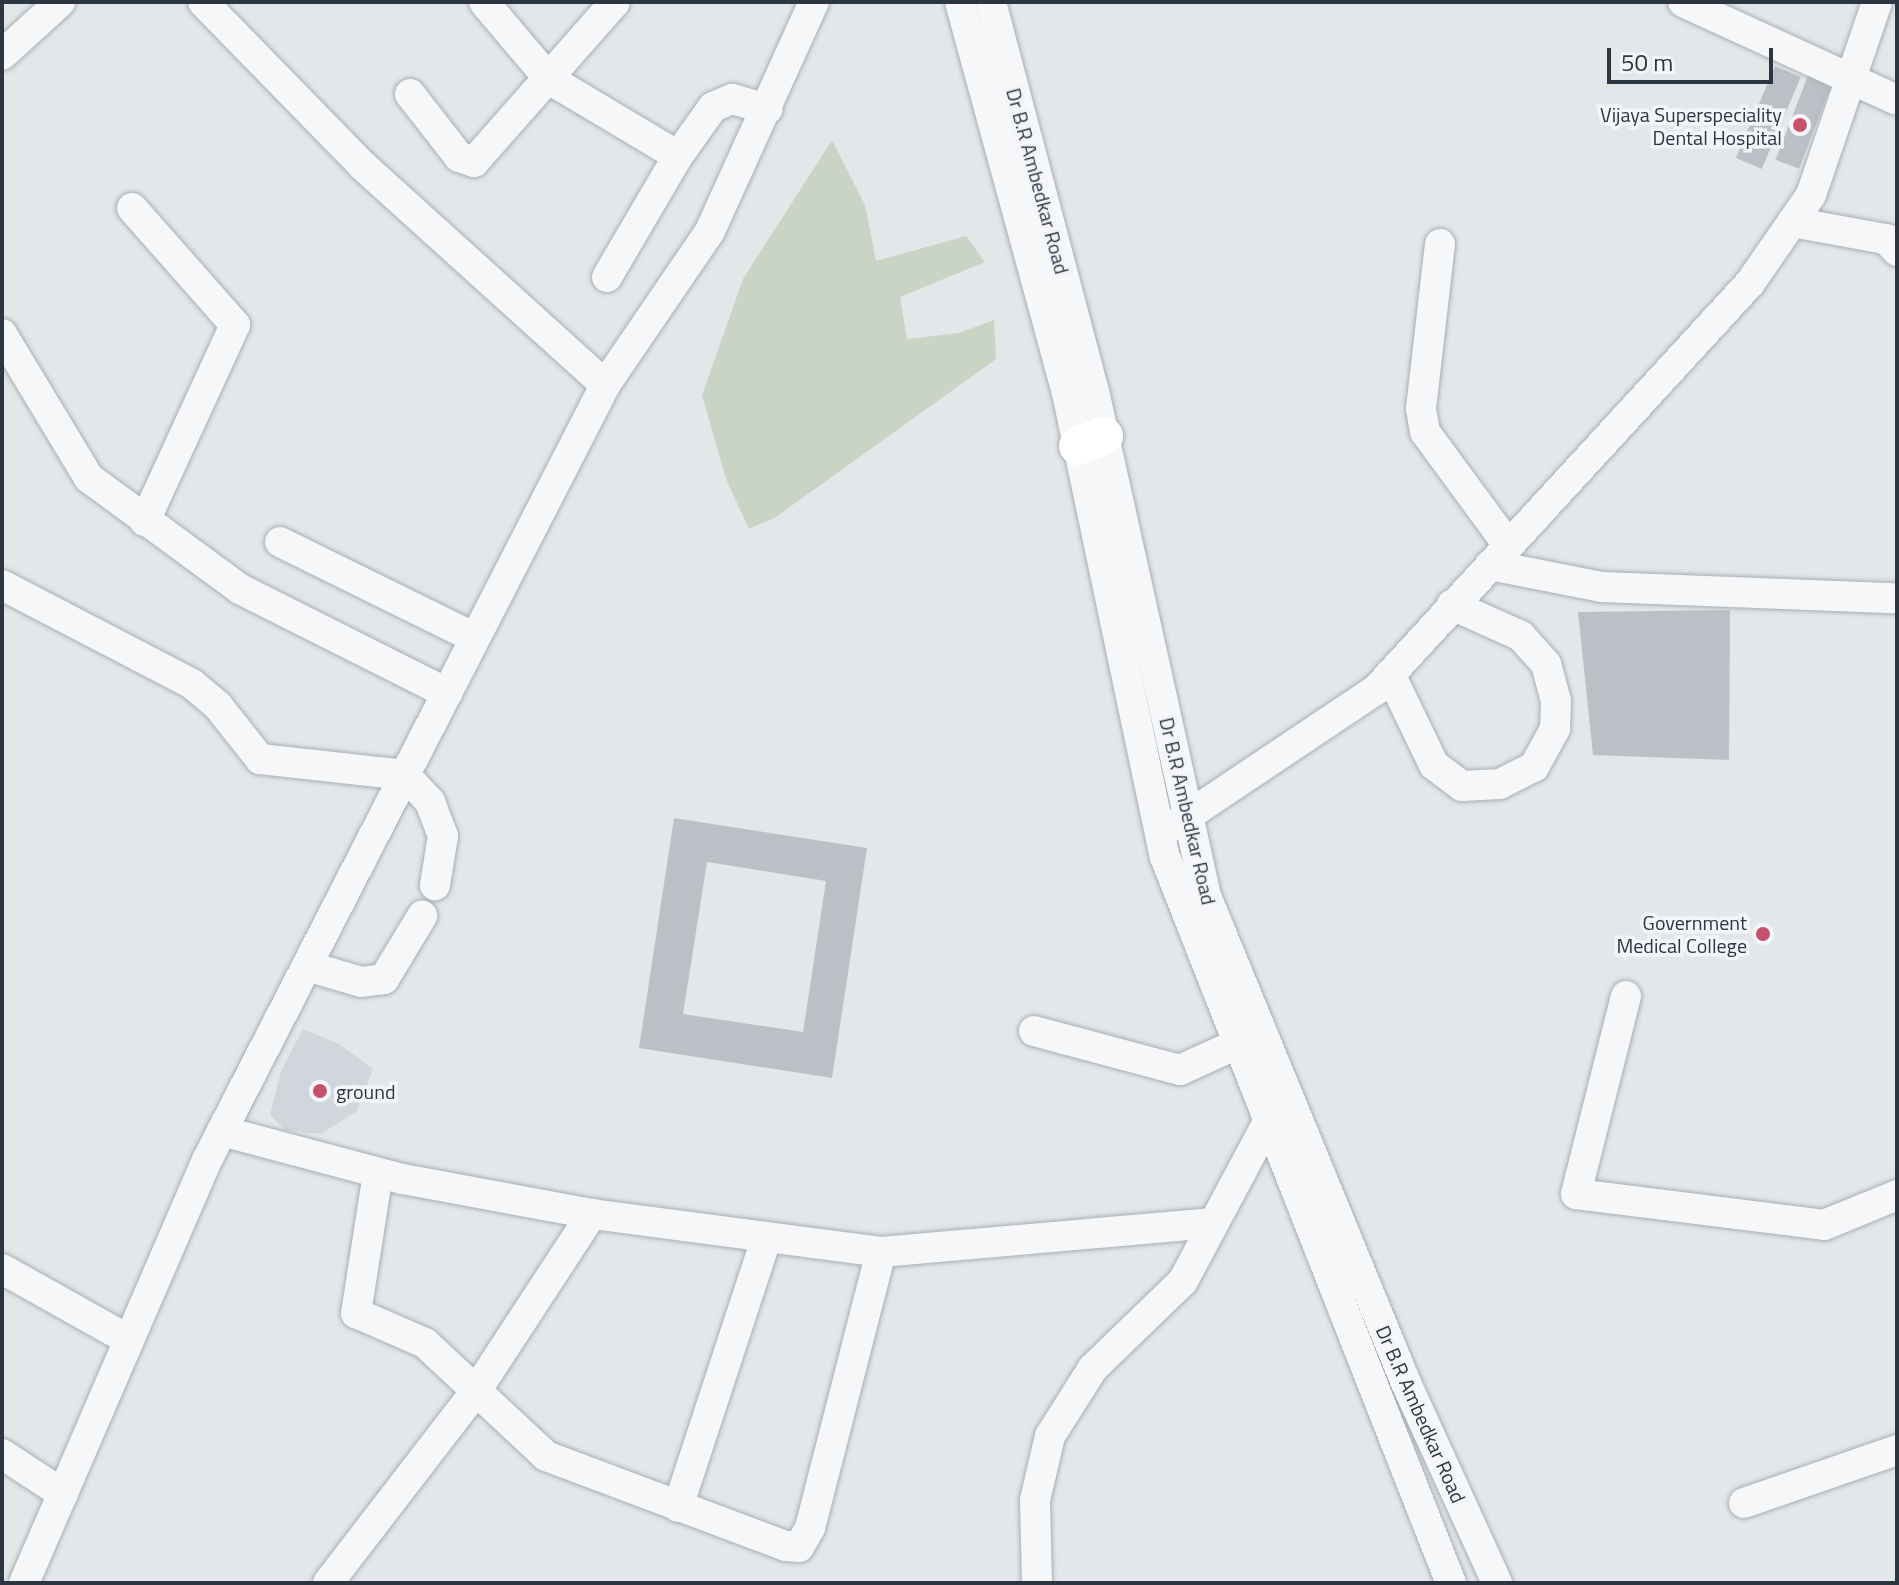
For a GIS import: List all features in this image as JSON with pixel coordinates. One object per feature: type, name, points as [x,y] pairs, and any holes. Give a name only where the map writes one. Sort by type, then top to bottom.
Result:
[{"type":"street","points":[[2,55],[60,2]]},
{"type":"street","points":[[203,2],[363,166],[605,385]]},
{"type":"street","points":[[484,2],[549,79],[678,156]]},
{"type":"street","points":[[410,94],[459,157],[474,162],[615,2]]},
{"type":"street","points":[[24,1583],[222,1131],[605,385],[710,231],[814,2]]},
{"type":"street","name":"Dr B.R Ambedkar Road","points":[[960,2],[1091,441],[1160,834],[1182,909],[1237,1044],[1279,1115],[1497,1583]]},
{"type":"street","name":"Dr B.R Ambedkar Road","points":[[991,2],[1091,441],[1219,934],[1279,1115],[1451,1583]]},
{"type":"street","points":[[1683,2],[1897,100]]},
{"type":"street","points":[[1160,834],[1376,690],[1750,283],[1811,195],[1877,2]]},
{"type":"street","points":[[607,277],[678,156],[713,107],[732,99],[768,109]]},
{"type":"street","points":[[132,208],[235,325],[145,521]]},
{"type":"street","points":[[1792,222],[1886,239],[1897,251]]},
{"type":"street","points":[[1440,244],[1421,409],[1425,432],[1499,555],[1602,587],[1894,598]]},
{"type":"street","points":[[2,334],[89,478],[240,589],[447,693]]},
{"type":"street","points":[[280,542],[475,638]]},
{"type":"street","points":[[2,585],[192,684],[218,706],[260,759],[405,775],[430,802],[443,836],[435,885]]},
{"type":"street","points":[[1390,674],[1434,765],[1462,786],[1500,784],[1534,767],[1555,729],[1556,701],[1546,664],[1521,636],[1452,605]]},
{"type":"street","points":[[307,966],[361,982],[384,979],[422,916]]},
{"type":"street","points":[[1626,996],[1576,1194],[1824,1225],[1897,1195]]},
{"type":"street","points":[[1034,1031],[1180,1070],[1237,1044]]},
{"type":"street","points":[[1037,1583],[1035,1500],[1050,1436],[1093,1368],[1183,1281],[1279,1115]]},
{"type":"street","points":[[222,1131],[378,1173],[592,1214],[881,1252],[1214,1223]]},
{"type":"street","points":[[378,1173],[356,1313],[425,1343],[478,1388],[526,1443],[546,1456],[786,1546],[806,1541],[881,1252]]},
{"type":"street","points":[[328,1583],[478,1388],[592,1214]]},
{"type":"street","points":[[678,1507],[767,1237]]},
{"type":"street","points":[[2,1269],[129,1340]]},
{"type":"street","points":[[1744,1503],[1897,1450]]},
{"type":"street","points":[[2,1454],[63,1494]]},
{"type":"shaded area","name":"ground","points":[[303,1029],[339,1044],[373,1069],[357,1111],[321,1134],[285,1130],[270,1115],[281,1071]]},
{"type":"green space","points":[[832,140],[865,205],[876,261],[966,236],[985,262],[900,297],[907,339],[959,333],[994,320],[996,359],[776,517],[749,529],[726,479],[702,395],[743,279]]},
{"type":"building","points":[[1775,66],[1801,77],[1762,169],[1736,158]]},
{"type":"building","points":[[1809,73],[1832,82],[1799,169],[1776,160]]},
{"type":"building","points":[[1730,610],[1729,760],[1593,755],[1578,612]]},
{"type":"building","points":[[674,818],[867,848],[832,1078],[639,1048]],"holes":[[[707,862],[826,881],[803,1032],[683,1014]]]},
{"type":"place","name":"Vijaya Superspeciality Dental Hospital","points":[[1800,125]]},
{"type":"place","name":"Government Medical College","points":[[1763,934]]},
{"type":"place","name":"ground","points":[[320,1091]]}]
